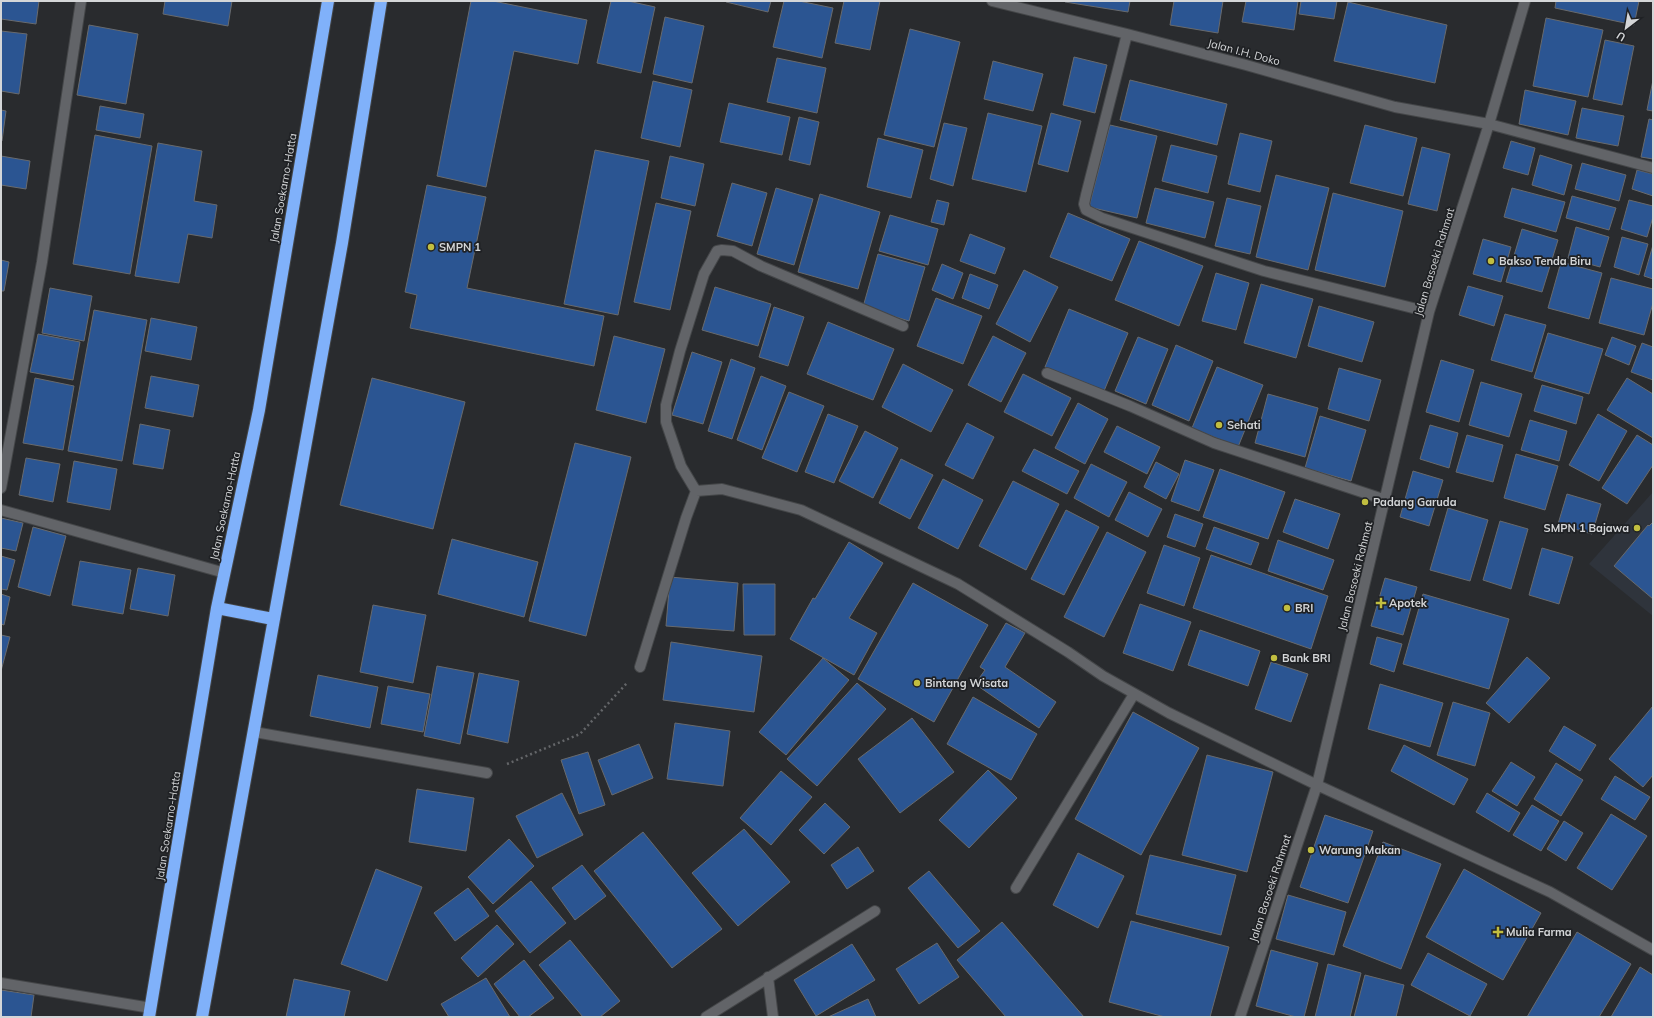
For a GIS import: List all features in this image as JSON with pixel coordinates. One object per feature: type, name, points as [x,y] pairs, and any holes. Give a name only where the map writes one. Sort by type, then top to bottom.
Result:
[{"type":"highway","name":"Jalan Soekarno-Hatta","points":[[150,1012],[218,608],[259,410],[328,1]]},
{"type":"highway","points":[[202,1017],[342,243],[381,1]]},
{"type":"highway","points":[[218,608],[273,619]]},
{"type":"street","points":[[1,488],[42,262],[81,1]]},
{"type":"street","name":"Jalan I.H. Doko","points":[[992,1],[1246,65],[1395,107],[1490,124],[1653,168]]},
{"type":"street","name":"Jalan Basoeki Rahmat","points":[[1240,1017],[1316,785],[1386,500],[1429,312],[1490,124],[1525,1]]},
{"type":"street","points":[[1127,34],[1086,195],[1084,204],[1086,210],[1102,218],[1264,271],[1429,312]]},
{"type":"street","points":[[640,667],[686,518],[696,491],[682,466],[666,422],[666,405],[680,351],[704,274],[717,251],[733,251],[761,266],[903,326]]},
{"type":"street","points":[[1047,373],[1130,406],[1214,443],[1386,500]]},
{"type":"street","points":[[696,491],[722,489],[801,510],[958,584],[1134,694],[1316,785],[1550,892],[1653,950]]},
{"type":"street","points":[[1,510],[225,573]]},
{"type":"street","points":[[1016,888],[1134,694]]},
{"type":"street","points":[[254,732],[487,773]]},
{"type":"street","points":[[706,1017],[875,911]]},
{"type":"street","points":[[768,977],[773,1017]]},
{"type":"street","points":[[1,983],[150,1012]]},
{"type":"path","points":[[487,773],[580,734],[640,667]]},
{"type":"shaded area","name":"SMPN 1 Bajawa","points":[[1653,492],[1653,616],[1589,564]]},
{"type":"building","points":[[1,1],[39,1],[36,24],[1,19]]},
{"type":"building","points":[[165,1],[232,1],[228,26],[163,14]]},
{"type":"building","points":[[471,1],[493,1],[587,20],[578,64],[514,51],[486,187],[437,176]]},
{"type":"building","points":[[611,1],[628,1],[655,7],[641,73],[597,63]]},
{"type":"building","points":[[726,1],[771,1],[768,12]]},
{"type":"building","points":[[784,1],[799,1],[833,8],[822,58],[773,47]]},
{"type":"building","points":[[844,1],[880,1],[870,50],[835,43]]},
{"type":"building","points":[[1130,1],[1128,12],[1065,2]]},
{"type":"building","points":[[1174,1],[1223,1],[1218,33],[1170,25]]},
{"type":"building","points":[[1246,1],[1298,1],[1294,30],[1242,22]]},
{"type":"building","points":[[1301,1],[1337,1],[1334,19],[1299,14]]},
{"type":"building","points":[[1556,1],[1639,1],[1634,25],[1555,8]]},
{"type":"building","points":[[1348,2],[1447,25],[1435,83],[1334,61]]},
{"type":"building","points":[[665,17],[704,26],[692,83],[653,74]]},
{"type":"building","points":[[1546,18],[1603,30],[1588,97],[1533,86]]},
{"type":"building","points":[[89,25],[138,34],[126,104],[77,95]]},
{"type":"building","points":[[910,29],[960,42],[934,147],[884,135]]},
{"type":"building","points":[[1,31],[27,34],[19,94],[1,91]]},
{"type":"building","points":[[1605,40],[1634,46],[1622,105],[1593,99]]},
{"type":"building","points":[[1074,57],[1107,65],[1095,113],[1063,105]]},
{"type":"building","points":[[777,58],[826,68],[817,113],[767,102]]},
{"type":"building","points":[[993,61],[1043,74],[1033,111],[984,99]]},
{"type":"building","points":[[1130,80],[1227,104],[1217,145],[1120,120]]},
{"type":"building","points":[[1653,80],[1653,111],[1647,110]]},
{"type":"building","points":[[653,81],[692,90],[680,147],[641,138]]},
{"type":"building","points":[[1525,90],[1576,101],[1568,135],[1519,124]]},
{"type":"building","points":[[729,103],[790,117],[782,155],[720,142]]},
{"type":"building","points":[[100,106],[144,114],[140,138],[96,130]]},
{"type":"building","points":[[1582,108],[1624,116],[1618,146],[1576,138]]},
{"type":"building","points":[[1,110],[6,111],[2,141],[1,141]]},
{"type":"building","points":[[988,113],[1042,126],[1026,192],[972,179]]},
{"type":"building","points":[[1051,113],[1081,121],[1068,172],[1038,164]]},
{"type":"building","points":[[799,117],[819,122],[810,165],[789,160]]},
{"type":"building","points":[[1649,119],[1653,120],[1653,159],[1641,157]]},
{"type":"building","points":[[944,123],[967,128],[953,186],[930,179]]},
{"type":"building","points":[[1110,125],[1157,136],[1137,218],[1089,207]]},
{"type":"building","points":[[1365,125],[1417,138],[1403,196],[1350,183]]},
{"type":"building","points":[[1240,133],[1272,141],[1260,192],[1228,184]]},
{"type":"building","points":[[95,135],[152,146],[130,274],[73,264]]},
{"type":"building","points":[[878,138],[923,150],[911,198],[867,187]]},
{"type":"building","points":[[1511,141],[1535,148],[1528,175],[1503,168]]},
{"type":"building","points":[[158,143],[202,151],[194,201],[217,205],[212,238],[188,234],[179,283],[135,276]]},
{"type":"building","points":[[1171,145],[1217,156],[1208,193],[1162,181]]},
{"type":"building","points":[[1422,147],[1450,154],[1437,211],[1408,204]]},
{"type":"building","points":[[595,150],[649,161],[618,315],[564,304]]},
{"type":"building","points":[[1540,155],[1572,165],[1564,195],[1532,185]]},
{"type":"building","points":[[1,156],[30,161],[26,189],[1,185]]},
{"type":"building","points":[[670,156],[704,164],[695,206],[661,198]]},
{"type":"building","points":[[1582,163],[1626,175],[1619,201],[1575,189]]},
{"type":"building","points":[[1637,170],[1653,174],[1653,196],[1632,189]]},
{"type":"building","points":[[1276,175],[1329,188],[1308,270],[1256,257]]},
{"type":"building","points":[[732,183],[767,193],[752,246],[717,236]]},
{"type":"building","points":[[427,185],[486,197],[467,288],[604,316],[594,366],[410,328],[417,295],[405,292]]},
{"type":"building","points":[[776,188],[813,199],[794,265],[757,254]]},
{"type":"building","points":[[1155,188],[1214,202],[1205,238],[1146,223]]},
{"type":"building","points":[[1512,188],[1565,202],[1556,232],[1504,217]]},
{"type":"building","points":[[1333,193],[1403,211],[1385,287],[1315,270]]},
{"type":"building","points":[[820,194],[880,212],[858,289],[798,272]]},
{"type":"building","points":[[1572,196],[1616,208],[1609,230],[1566,218]]},
{"type":"building","points":[[1227,198],[1261,206],[1250,254],[1215,246]]},
{"type":"building","points":[[937,200],[949,203],[944,225],[931,222]]},
{"type":"building","points":[[1629,200],[1653,206],[1653,217],[1647,237],[1621,229]]},
{"type":"building","points":[[656,203],[691,211],[670,310],[634,302]]},
{"type":"building","points":[[1068,213],[1130,239],[1112,281],[1050,257]]},
{"type":"building","points":[[890,215],[938,229],[928,265],[879,251]]},
{"type":"building","points":[[1576,227],[1609,237],[1600,267],[1568,258]]},
{"type":"building","points":[[1522,229],[1558,240],[1542,292],[1506,282]]},
{"type":"building","points":[[970,234],[1005,248],[995,274],[960,261]]},
{"type":"building","points":[[1622,237],[1648,244],[1639,275],[1614,267]]},
{"type":"building","points":[[1483,239],[1511,247],[1501,282],[1473,274]]},
{"type":"building","points":[[1139,241],[1203,266],[1179,326],[1115,300]]},
{"type":"building","points":[[1653,245],[1653,279],[1644,276]]},
{"type":"building","points":[[878,254],[925,267],[909,321],[863,307]]},
{"type":"building","points":[[1,260],[9,262],[4,291],[1,291]]},
{"type":"building","points":[[1561,262],[1602,273],[1589,319],[1548,308]]},
{"type":"building","points":[[942,264],[963,273],[953,299],[932,290]]},
{"type":"building","points":[[1024,270],[1058,287],[1030,342],[996,324]]},
{"type":"building","points":[[1216,273],[1249,283],[1236,330],[1202,321]]},
{"type":"building","points":[[970,274],[998,285],[989,309],[962,298]]},
{"type":"building","points":[[1611,278],[1653,289],[1653,303],[1644,335],[1599,323]]},
{"type":"building","points":[[1261,284],[1313,299],[1296,358],[1244,343]]},
{"type":"building","points":[[1468,286],[1503,296],[1494,326],[1459,315]]},
{"type":"building","points":[[715,287],[771,304],[758,346],[702,330]]},
{"type":"building","points":[[50,288],[92,296],[84,341],[42,333]]},
{"type":"building","points":[[936,298],[982,316],[963,364],[917,346]]},
{"type":"building","points":[[1319,306],[1374,322],[1362,362],[1308,346]]},
{"type":"building","points":[[774,307],[804,317],[788,366],[759,357]]},
{"type":"building","points":[[1069,309],[1128,333],[1104,391],[1045,367]]},
{"type":"building","points":[[94,310],[147,320],[122,461],[68,451]]},
{"type":"building","points":[[1505,314],[1546,325],[1532,372],[1491,360]]},
{"type":"building","points":[[151,318],[197,327],[191,360],[145,351]]},
{"type":"building","points":[[828,322],[894,349],[873,400],[807,374]]},
{"type":"building","points":[[1548,333],[1603,349],[1589,394],[1534,378]]},
{"type":"building","points":[[38,334],[80,342],[73,380],[30,372]]},
{"type":"building","points":[[614,336],[665,349],[646,423],[596,410]]},
{"type":"building","points":[[993,336],[1026,353],[1001,402],[968,385]]},
{"type":"building","points":[[1138,337],[1168,349],[1146,404],[1115,391]]},
{"type":"building","points":[[1612,337],[1636,346],[1629,365],[1605,355]]},
{"type":"building","points":[[1642,343],[1653,347],[1653,380],[1631,372]]},
{"type":"building","points":[[1176,345],[1213,361],[1189,421],[1152,405]]},
{"type":"building","points":[[692,352],[722,362],[703,424],[672,415]]},
{"type":"building","points":[[731,359],[755,368],[732,439],[708,431]]},
{"type":"building","points":[[1441,360],[1474,370],[1459,422],[1426,412]]},
{"type":"building","points":[[903,364],[953,390],[931,432],[882,407]]},
{"type":"building","points":[[1217,367],[1263,385],[1238,447],[1192,428]]},
{"type":"building","points":[[1339,368],[1381,380],[1369,421],[1328,409]]},
{"type":"building","points":[[1023,374],[1071,398],[1052,436],[1004,412]]},
{"type":"building","points":[[151,376],[199,385],[193,417],[145,408]]},
{"type":"building","points":[[761,376],[786,386],[762,450],[737,440]]},
{"type":"building","points":[[35,378],[74,386],[63,450],[23,443]]},
{"type":"building","points":[[372,378],[465,402],[433,529],[340,505]]},
{"type":"building","points":[[1627,378],[1653,394],[1653,438],[1607,410]]},
{"type":"building","points":[[1481,382],[1522,394],[1509,437],[1469,425]]},
{"type":"building","points":[[1542,385],[1583,397],[1576,424],[1534,411]]},
{"type":"building","points":[[789,392],[824,406],[797,472],[762,458]]},
{"type":"building","points":[[1268,394],[1318,408],[1305,457],[1255,443]]},
{"type":"building","points":[[1078,403],[1108,419],[1085,464],[1055,448]]},
{"type":"building","points":[[828,414],[858,426],[834,483],[805,472]]},
{"type":"building","points":[[1598,414],[1627,431],[1599,481],[1569,465]]},
{"type":"building","points":[[1320,416],[1366,430],[1351,481],[1305,468]]},
{"type":"building","points":[[1530,420],[1567,431],[1559,461],[1521,450]]},
{"type":"building","points":[[967,423],[994,437],[973,479],[945,465]]},
{"type":"building","points":[[140,424],[170,430],[163,469],[133,464]]},
{"type":"building","points":[[1430,425],[1458,433],[1449,468],[1420,459]]},
{"type":"building","points":[[1117,426],[1160,447],[1147,474],[1104,452]]},
{"type":"building","points":[[865,431],[898,448],[873,498],[839,481]]},
{"type":"building","points":[[1467,435],[1503,445],[1493,482],[1456,472]]},
{"type":"building","points":[[1637,435],[1653,445],[1653,465],[1627,504],[1602,488]]},
{"type":"building","points":[[575,443],[631,457],[586,636],[529,621]]},
{"type":"building","points":[[1034,449],[1079,471],[1067,494],[1022,471]]},
{"type":"building","points":[[1516,454],[1558,466],[1545,510],[1504,498]]},
{"type":"building","points":[[26,458],[60,464],[53,502],[19,495]]},
{"type":"building","points":[[901,459],[933,475],[910,519],[879,503]]},
{"type":"building","points":[[1185,460],[1214,470],[1199,511],[1171,501]]},
{"type":"building","points":[[74,461],[117,469],[110,510],[67,502]]},
{"type":"building","points":[[1156,462],[1179,474],[1166,499],[1144,487]]},
{"type":"building","points":[[1091,464],[1127,482],[1109,517],[1074,498]]},
{"type":"building","points":[[1220,469],[1285,492],[1268,539],[1203,517]]},
{"type":"building","points":[[1413,471],[1443,480],[1429,526],[1400,517]]},
{"type":"building","points":[[943,479],[983,500],[958,549],[918,528]]},
{"type":"building","points":[[1013,481],[1059,504],[1026,570],[979,546]]},
{"type":"building","points":[[1129,492],[1162,509],[1148,537],[1115,520]]},
{"type":"building","points":[[1567,494],[1601,504],[1592,534],[1558,524]]},
{"type":"building","points":[[1295,499],[1340,514],[1328,549],[1283,532]]},
{"type":"building","points":[[1448,508],[1488,520],[1470,581],[1430,570]]},
{"type":"building","points":[[1066,510],[1099,527],[1064,595],[1031,579]]},
{"type":"building","points":[[1175,514],[1203,524],[1195,547],[1167,537]]},
{"type":"building","points":[[1,518],[23,523],[16,551],[1,548]]},
{"type":"building","points":[[1500,521],[1528,529],[1511,589],[1483,580]]},
{"type":"building","points":[[1653,522],[1653,599],[1614,566],[1648,525],[1649,526]]},
{"type":"building","points":[[33,527],[66,536],[50,596],[18,587]]},
{"type":"building","points":[[1214,527],[1259,543],[1251,565],[1206,549]]},
{"type":"building","points":[[1107,532],[1146,552],[1104,637],[1064,617]]},
{"type":"building","points":[[452,539],[538,562],[524,617],[438,594]]},
{"type":"building","points":[[1278,540],[1334,560],[1323,590],[1268,571]]},
{"type":"building","points":[[849,542],[883,563],[849,618],[877,633],[854,675],[790,639],[813,598],[815,599]]},
{"type":"building","points":[[1164,545],[1200,558],[1184,606],[1147,593]]},
{"type":"building","points":[[1542,548],[1573,557],[1559,604],[1529,595]]},
{"type":"building","points":[[1211,555],[1328,596],[1311,649],[1193,608]]},
{"type":"building","points":[[1,556],[15,560],[7,590],[1,589]]},
{"type":"building","points":[[80,561],[131,570],[123,614],[72,605]]},
{"type":"building","points":[[138,568],[175,575],[168,616],[130,609]]},
{"type":"building","points":[[670,577],[738,583],[734,631],[666,626]]},
{"type":"building","points":[[1385,578],[1417,587],[1403,635],[1371,626]]},
{"type":"building","points":[[913,583],[988,625],[934,722],[858,679]]},
{"type":"building","points":[[743,584],[775,584],[775,635],[744,635]]},
{"type":"building","points":[[1,594],[10,597],[4,625],[1,624]]},
{"type":"building","points":[[1423,594],[1509,619],[1489,689],[1403,664]]},
{"type":"building","points":[[1140,604],[1191,622],[1173,671],[1123,653]]},
{"type":"building","points":[[373,605],[426,615],[413,683],[360,672]]},
{"type":"building","points":[[1006,623],[1025,633],[1005,667],[1056,702],[1039,728],[975,684],[985,670],[980,667]]},
{"type":"building","points":[[1200,630],[1260,651],[1248,686],[1188,665]]},
{"type":"building","points":[[1,635],[10,637],[1,671]]},
{"type":"building","points":[[1377,637],[1402,644],[1394,672],[1370,664]]},
{"type":"building","points":[[671,642],[762,656],[754,712],[663,700]]},
{"type":"building","points":[[1527,657],[1550,678],[1509,723],[1486,703]]},
{"type":"building","points":[[823,658],[849,680],[786,755],[759,732]]},
{"type":"building","points":[[1271,662],[1308,674],[1291,722],[1255,709]]},
{"type":"building","points":[[437,666],[474,673],[460,744],[424,736]]},
{"type":"building","points":[[479,673],[519,681],[508,743],[467,734]]},
{"type":"building","points":[[318,675],[378,687],[370,728],[310,716]]},
{"type":"building","points":[[857,683],[886,709],[817,786],[787,759]]},
{"type":"building","points":[[1380,684],[1443,703],[1430,747],[1368,729]]},
{"type":"building","points":[[388,686],[430,694],[423,732],[381,724]]},
{"type":"building","points":[[973,697],[1037,734],[1011,780],[947,744]]},
{"type":"building","points":[[1453,702],[1490,713],[1475,766],[1437,755]]},
{"type":"building","points":[[1653,706],[1653,775],[1643,787],[1609,759]]},
{"type":"building","points":[[1133,712],[1199,748],[1141,855],[1075,819]]},
{"type":"building","points":[[912,718],[954,772],[900,813],[858,759]]},
{"type":"building","points":[[675,723],[730,731],[723,786],[667,779]]},
{"type":"building","points":[[1564,726],[1596,745],[1580,771],[1549,751]]},
{"type":"building","points":[[639,744],[653,778],[612,795],[598,760]]},
{"type":"building","points":[[1404,745],[1468,779],[1454,805],[1391,771]]},
{"type":"building","points":[[588,752],[605,805],[579,814],[561,760]]},
{"type":"building","points":[[1207,755],[1273,772],[1247,872],[1182,855]]},
{"type":"building","points":[[1511,762],[1535,777],[1517,806],[1492,791]]},
{"type":"building","points":[[1556,763],[1583,780],[1561,816],[1534,799]]},
{"type":"building","points":[[988,770],[1017,798],[969,848],[939,820]]},
{"type":"building","points":[[781,771],[812,797],[771,845],[740,818]]},
{"type":"building","points":[[1615,776],[1650,797],[1635,820],[1601,799]]},
{"type":"building","points":[[417,789],[474,798],[466,851],[409,842]]},
{"type":"building","points":[[562,793],[583,835],[537,858],[516,816]]},
{"type":"building","points":[[1487,793],[1520,813],[1509,832],[1476,812]]},
{"type":"building","points":[[825,803],[850,827],[824,854],[799,830]]},
{"type":"building","points":[[1532,805],[1559,821],[1541,851],[1513,835]]},
{"type":"building","points":[[1611,814],[1647,836],[1612,890],[1577,868]]},
{"type":"building","points":[[1325,815],[1373,831],[1348,903],[1300,887]]},
{"type":"building","points":[[1564,821],[1583,833],[1566,861],[1547,849]]},
{"type":"building","points":[[744,829],[790,882],[738,926],[692,873]]},
{"type":"building","points":[[643,832],[722,929],[672,968],[594,871]]},
{"type":"building","points":[[509,839],[534,866],[493,904],[468,877]]},
{"type":"building","points":[[1383,842],[1441,864],[1401,969],[1343,946]]},
{"type":"building","points":[[858,847],[874,871],[847,889],[831,865]]},
{"type":"building","points":[[1078,853],[1124,876],[1098,928],[1053,905]]},
{"type":"building","points":[[1150,855],[1236,875],[1221,935],[1136,914]]},
{"type":"building","points":[[582,865],[606,896],[575,920],[552,888]]},
{"type":"building","points":[[376,869],[422,887],[387,981],[341,964]]},
{"type":"building","points":[[1464,869],[1541,913],[1503,980],[1426,937]]},
{"type":"building","points":[[929,871],[980,931],[958,948],[908,888]]},
{"type":"building","points":[[531,881],[566,923],[530,953],[495,911]]},
{"type":"building","points":[[468,888],[489,916],[455,941],[434,913]]},
{"type":"building","points":[[1288,895],[1346,912],[1334,955],[1276,939]]},
{"type":"building","points":[[1131,921],[1229,947],[1210,1017],[1165,1017],[1109,1002]]},
{"type":"building","points":[[1002,922],[1084,1017],[1006,1017],[957,960]]},
{"type":"building","points":[[497,925],[514,944],[478,977],[461,958]]},
{"type":"building","points":[[1577,932],[1631,964],[1599,1017],[1527,1017]]},
{"type":"building","points":[[570,940],[620,1001],[600,1017],[583,1017],[539,965]]},
{"type":"building","points":[[937,943],[959,977],[919,1004],[896,969]]},
{"type":"building","points":[[852,944],[875,980],[816,1016],[794,980]]},
{"type":"building","points":[[1271,950],[1318,963],[1304,1017],[1296,1017],[1256,1006]]},
{"type":"building","points":[[1428,953],[1487,984],[1470,1016],[1411,985]]},
{"type":"building","points":[[524,960],[554,998],[528,1017],[520,1017],[494,984]]},
{"type":"building","points":[[1328,964],[1361,973],[1350,1017],[1315,1017]]},
{"type":"building","points":[[1640,967],[1653,975],[1653,1017],[1611,1017]]},
{"type":"building","points":[[1365,975],[1404,985],[1396,1017],[1354,1017]]},
{"type":"building","points":[[486,978],[510,1017],[449,1017],[441,1004]]},
{"type":"building","points":[[294,979],[350,991],[344,1017],[286,1017]]},
{"type":"building","points":[[1,990],[34,995],[31,1017],[1,1017]]},
{"type":"building","points":[[868,999],[876,1017],[828,1017]]},
{"type":"place","name":"SMPN 1","points":[[431,247]]},
{"type":"place","name":"Bakso Tenda Biru","points":[[1491,261]]},
{"type":"place","name":"Sehati","points":[[1219,425]]},
{"type":"place","name":"Padang Garuda","points":[[1365,502]]},
{"type":"place","name":"SMPN 1 Bajawa","points":[[1637,528]]},
{"type":"place","name":"Apotek","points":[[1381,603]]},
{"type":"place","name":"BRI","points":[[1287,608]]},
{"type":"place","name":"Bank BRI","points":[[1274,658]]},
{"type":"place","name":"Bintang Wisata","points":[[917,683]]},
{"type":"place","name":"Warung Makan","points":[[1311,850]]},
{"type":"place","name":"Mulia Farma","points":[[1498,932]]}]
